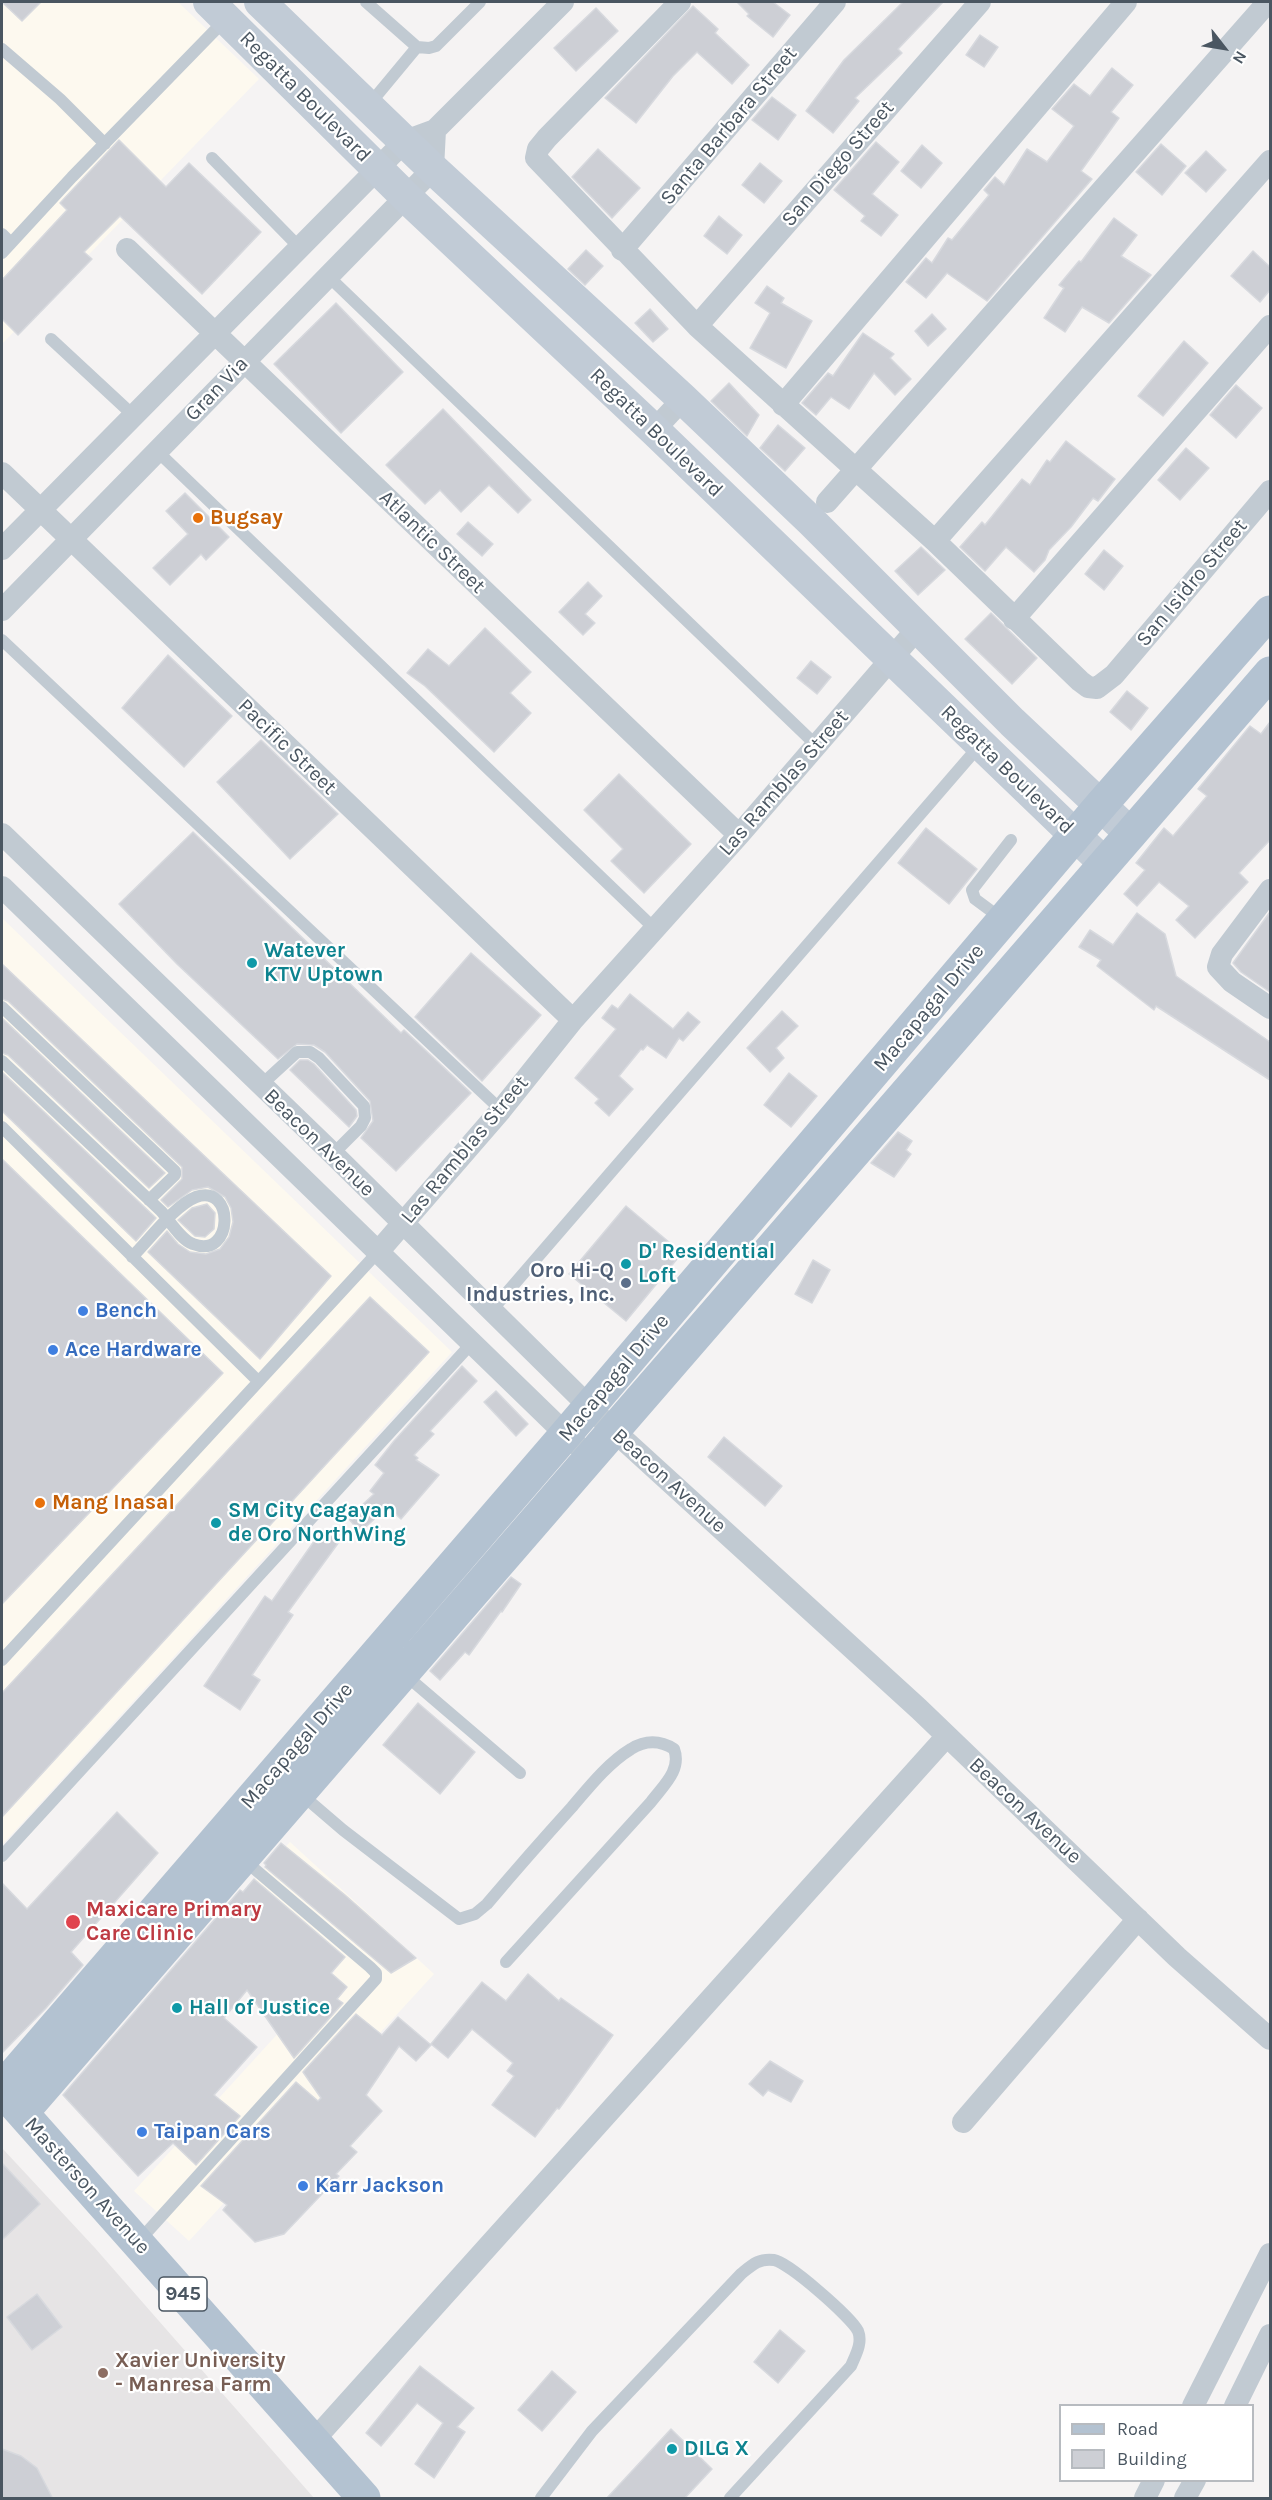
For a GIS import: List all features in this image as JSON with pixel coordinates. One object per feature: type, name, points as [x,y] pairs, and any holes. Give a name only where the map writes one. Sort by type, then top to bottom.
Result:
[{"type":"main road","name":"Macapagal Drive","points":[[8,2097],[242,1858],[402,1673],[578,1446],[589,1407],[1101,805],[1270,612]]},
{"type":"main road","name":"Macapagal Drive","points":[[8,2097],[578,1446],[613,1430],[1270,673]]},
{"type":"main road","name":"Masterson Avenue","points":[[8,2097],[364,2499]]},
{"type":"street","name":"Regatta Boulevard","points":[[260,2],[433,169],[683,399],[819,529],[1012,723],[1131,834]]},
{"type":"street","points":[[405,141],[435,130],[563,2]]},
{"type":"street","points":[[680,2],[538,149],[536,158],[697,327],[935,541],[1014,619],[1270,326]]},
{"type":"street","name":"Santa Barbara Street","points":[[622,250],[835,2]]},
{"type":"street","name":"San Diego Street","points":[[697,327],[980,2]]},
{"type":"street","points":[[783,405],[1126,2]]},
{"type":"street","points":[[827,502],[1268,2]]},
{"type":"street","name":"Regatta Boulevard","points":[[217,10],[377,170],[654,430],[1105,864]]},
{"type":"street","points":[[433,169],[435,130]]},
{"type":"street","name":"Gran Via","points":[[2,549],[405,141]]},
{"type":"street","points":[[935,541],[1270,161]]},
{"type":"street","name":"Gran Via","points":[[2,610],[433,169]]},
{"type":"street","name":"Atlantic Street","points":[[127,249],[243,363],[739,835]]},
{"type":"street","points":[[654,430],[683,399]]},
{"type":"street","name":"Pacific Street","points":[[2,473],[573,1020]]},
{"type":"street","name":"San Isidro Street","points":[[1014,619],[1088,687],[1097,688],[1114,675],[1270,491]]},
{"type":"street","name":"Las Ramblas Street","points":[[378,1252],[501,1110],[573,1020],[656,930],[917,628]]},
{"type":"street","name":"Beacon Avenue","points":[[2,834],[260,1086],[333,1154],[613,1430],[919,1709],[1177,1957],[1270,2039]]},
{"type":"street","name":"Beacon Avenue","points":[[2,887],[578,1446]]},
{"type":"street","points":[[1270,890],[1222,954],[1218,967],[1232,982],[1270,1008]]},
{"type":"street","points":[[314,2440],[946,1737]]},
{"type":"street","points":[[963,2122],[1138,1919]]},
{"type":"street","points":[[1194,2404],[1270,2254]]},
{"type":"street","points":[[1236,2404],[1270,2335]]},
{"type":"street","points":[[1145,2499],[1154,2482]]},
{"type":"street","points":[[1185,2499],[1194,2482]]},
{"type":"lane","points":[[366,2],[417,46],[429,48],[436,46],[480,2]]},
{"type":"lane","points":[[2,253],[105,144],[217,10]]},
{"type":"lane","points":[[368,106],[417,46]]},
{"type":"lane","points":[[2,49],[60,99],[105,144]]},
{"type":"lane","points":[[212,158],[300,248]]},
{"type":"lane","points":[[2,234],[12,243]]},
{"type":"lane","points":[[328,276],[816,745]]},
{"type":"lane","points":[[51,339],[134,416]]},
{"type":"lane","points":[[157,451],[656,930]]},
{"type":"lane","points":[[2,640],[501,1110]]},
{"type":"lane","points":[[491,1311],[980,745]]},
{"type":"lane","points":[[1003,920],[975,899],[972,890],[1011,840]]},
{"type":"lane","points":[[2,1007],[175,1171],[175,1175],[149,1200]]},
{"type":"lane","points":[[260,1086],[297,1052],[310,1052],[319,1058],[364,1106],[361,1126],[333,1154]]},
{"type":"lane","points":[[2,1061],[161,1211],[168,1218],[174,1224],[185,1240],[202,1246],[211,1245],[220,1238],[224,1227],[224,1209],[218,1201],[199,1196],[181,1207],[172,1216],[164,1224],[132,1257]]},
{"type":"lane","points":[[2,1128],[258,1381]]},
{"type":"lane","name":"Las Ramblas Street","points":[[2,1660],[378,1252]]},
{"type":"lane","points":[[2,1856],[472,1343]]},
{"type":"lane","points":[[402,1673],[520,1773]]},
{"type":"lane","points":[[298,1792],[352,1837],[459,1919],[475,1914],[487,1904],[614,1762],[632,1748],[653,1741],[664,1743],[674,1749],[676,1765],[671,1776],[651,1802],[506,1962]]},
{"type":"lane","points":[[138,2243],[376,1979],[376,1973],[370,1967],[242,1858]]},
{"type":"lane","points":[[541,2499],[592,2431],[741,2274],[757,2261],[776,2260],[804,2278],[829,2301],[858,2331],[860,2346],[850,2366],[730,2499]]},
{"type":"shaded area","points":[[2,2],[178,2],[259,79],[2,344]]},
{"type":"shaded area","points":[[2,918],[452,1352],[2,1845]]},
{"type":"shaded area","points":[[290,1842],[434,1974],[189,2241],[134,2191],[335,1971],[246,1889]]},
{"type":"shaded area","name":"Xavier University - Manresa Farm","points":[[2,2148],[95,2248],[314,2498],[2,2498]]},
{"type":"building","points":[[2,2],[41,2],[22,21]]},
{"type":"building","points":[[737,2],[773,2],[790,15],[773,37],[747,16],[749,14]]},
{"type":"building","points":[[903,2],[943,2],[898,49],[902,53],[855,98],[859,101],[833,133],[806,111],[844,60]]},
{"type":"building","points":[[693,6],[718,29],[715,33],[749,65],[732,84],[697,52],[673,76],[636,123],[605,98]]},
{"type":"building","points":[[596,8],[618,31],[576,71],[554,48]]},
{"type":"building","points":[[980,35],[998,47],[984,67],[966,55]]},
{"type":"building","points":[[1112,68],[1133,85],[1111,112],[1119,118],[1081,171],[1092,179],[987,301],[947,273],[926,298],[906,282],[926,258],[932,263],[948,238],[952,240],[989,195],[984,190],[995,177],[1004,185],[1027,149],[1047,162],[1074,126],[1052,109],[1074,84],[1090,96]]},
{"type":"building","points":[[772,97],[796,115],[778,140],[752,120]]},
{"type":"building","points":[[119,140],[166,187],[189,163],[261,232],[202,294],[120,216],[84,252],[92,259],[18,335],[2,319],[2,280],[67,210],[60,203]]},
{"type":"building","points":[[876,142],[899,162],[872,194],[898,215],[881,236],[861,221],[865,216],[834,190]]},
{"type":"building","points":[[1161,144],[1186,166],[1162,195],[1136,172]]},
{"type":"building","points":[[922,145],[942,163],[921,188],[901,171]]},
{"type":"building","points":[[598,149],[640,188],[612,218],[572,177]]},
{"type":"building","points":[[1206,151],[1226,170],[1206,192],[1185,173]]},
{"type":"building","points":[[760,163],[782,181],[764,203],[742,185]]},
{"type":"building","points":[[719,216],[742,235],[727,254],[704,236]]},
{"type":"building","points":[[1114,218],[1137,235],[1121,256],[1151,275],[1109,323],[1082,307],[1065,332],[1044,318],[1064,288],[1059,285],[1079,261],[1081,262]]},
{"type":"building","points":[[586,250],[603,266],[585,285],[568,269]]},
{"type":"building","points":[[1253,251],[1270,267],[1270,290],[1260,302],[1231,276]]},
{"type":"building","points":[[767,286],[784,298],[781,303],[812,321],[786,368],[750,348],[770,313],[755,303]]},
{"type":"building","points":[[336,303],[403,372],[341,433],[274,364]]},
{"type":"building","points":[[650,309],[668,329],[653,342],[635,323]]},
{"type":"building","points":[[932,314],[946,329],[928,346],[915,331]]},
{"type":"building","points":[[863,333],[894,354],[890,358],[911,379],[895,395],[874,373],[849,409],[831,397],[816,415],[802,403],[828,373],[833,376]]},
{"type":"building","points":[[1184,341],[1208,363],[1163,416],[1138,396]]},
{"type":"building","points":[[729,383],[759,415],[747,436],[711,401]]},
{"type":"building","points":[[1236,385],[1262,408],[1236,438],[1210,415]]},
{"type":"building","points":[[443,409],[531,500],[518,513],[489,485],[461,512],[440,490],[425,504],[386,465]]},
{"type":"building","points":[[778,425],[805,448],[785,471],[760,448]]},
{"type":"building","points":[[1066,441],[1115,479],[1098,501],[1093,498],[1071,527],[1049,550],[1045,560],[1034,572],[1006,547],[985,571],[960,547],[982,522],[985,525],[1022,479],[1030,485],[1047,460],[1050,462]]},
{"type":"building","points":[[1186,448],[1209,468],[1180,500],[1158,480]]},
{"type":"building","points":[[185,493],[229,537],[206,560],[201,554],[170,585],[153,568],[188,534],[166,511]]},
{"type":"building","points":[[468,522],[493,544],[482,556],[457,534]]},
{"type":"building","points":[[921,547],[945,570],[918,595],[895,571]]},
{"type":"building","points":[[1104,550],[1123,566],[1104,590],[1085,574]]},
{"type":"building","points":[[588,582],[602,596],[585,614],[595,623],[583,635],[559,612]]},
{"type":"building","points":[[991,613],[1037,658],[1012,684],[965,639]]},
{"type":"building","points":[[485,628],[531,672],[510,693],[531,713],[494,752],[425,686],[407,673],[428,649],[449,666]]},
{"type":"building","points":[[168,655],[232,716],[184,767],[122,708]]},
{"type":"building","points":[[811,661],[831,677],[817,694],[797,678]]},
{"type":"building","points":[[1127,691],[1148,708],[1131,730],[1110,712]]},
{"type":"building","points":[[1270,722],[1270,840],[1239,873],[1248,882],[1195,938],[1176,920],[1189,906],[1159,882],[1137,906],[1124,894],[1145,870],[1136,863],[1164,828],[1173,836],[1207,796],[1198,789],[1250,726],[1261,734]]},
{"type":"building","points":[[261,740],[338,814],[290,859],[217,782]]},
{"type":"building","points":[[619,774],[691,844],[644,893],[611,861],[623,849],[584,810]]},
{"type":"building","points":[[926,828],[977,869],[949,904],[898,863]]},
{"type":"building","points":[[193,832],[401,1033],[404,1030],[471,1093],[396,1171],[361,1138],[373,1121],[370,1101],[325,1052],[314,1045],[297,1044],[278,1059],[177,964],[119,904]]},
{"type":"building","points":[[1270,912],[1270,992],[1241,972],[1233,963]]},
{"type":"building","points":[[1137,913],[1165,934],[1176,976],[1270,1042],[1270,1080],[1156,1006],[1154,1010],[1097,966],[1101,960],[1079,947],[1090,930],[1113,945]]},
{"type":"building","points":[[471,953],[541,1015],[482,1081],[415,1017]]},
{"type":"building","points":[[2,964],[331,1276],[260,1359],[148,1252],[167,1231],[178,1244],[190,1252],[206,1254],[220,1249],[229,1237],[233,1222],[231,1208],[225,1197],[208,1187],[192,1190],[168,1207],[161,1200],[182,1179],[182,1167],[8,1001],[2,999]]},
{"type":"building","points":[[630,994],[673,1029],[688,1012],[700,1022],[683,1041],[679,1038],[666,1058],[647,1045],[643,1050],[641,1049],[619,1076],[633,1089],[609,1116],[595,1103],[599,1099],[575,1078],[616,1029],[602,1018],[612,1005],[618,1009]]},
{"type":"building","points":[[782,1011],[798,1026],[776,1048],[784,1058],[770,1072],[747,1048]]},
{"type":"building","points":[[2,1018],[165,1173],[149,1188],[8,1055],[2,1053]]},
{"type":"building","points":[[300,1060],[308,1060],[314,1064],[356,1110],[357,1116],[349,1127],[290,1070]]},
{"type":"building","points":[[2,1072],[156,1218],[136,1241],[2,1111]]},
{"type":"building","points":[[789,1073],[817,1096],[791,1127],[764,1105]]},
{"type":"building","points":[[898,1132],[912,1141],[906,1150],[911,1154],[894,1177],[871,1163]]},
{"type":"building","points":[[2,1159],[223,1373],[2,1604]]},
{"type":"building","points":[[207,1204],[215,1213],[214,1229],[205,1237],[195,1236],[178,1220],[192,1208]]},
{"type":"building","name":"D' Residential Loft","points":[[626,1206],[682,1253],[626,1321],[569,1274]]},
{"type":"building","points":[[813,1260],[830,1270],[812,1303],[795,1294]]},
{"type":"building","name":"SM City Cagayan de Oro NorthWing","points":[[370,1297],[429,1352],[2,1817],[2,1693]]},
{"type":"building","points":[[462,1366],[477,1381],[430,1431],[434,1434],[414,1455],[418,1458],[416,1460],[439,1475],[401,1519],[391,1510],[384,1518],[380,1514],[360,1532],[348,1518],[374,1494],[370,1491],[384,1473],[375,1465]]},
{"type":"building","points":[[496,1391],[528,1424],[516,1436],[484,1402]]},
{"type":"building","points":[[724,1437],[782,1486],[765,1506],[708,1457]]},
{"type":"building","points":[[322,1530],[339,1542],[288,1612],[293,1615],[252,1675],[260,1680],[240,1710],[204,1686],[265,1596],[272,1601]]},
{"type":"building","points":[[511,1577],[521,1584],[502,1612],[469,1655],[465,1652],[440,1680],[430,1671]]},
{"type":"building","points":[[418,1703],[475,1752],[440,1794],[383,1745]]},
{"type":"building","points":[[117,1812],[158,1853],[71,1952],[83,1965],[46,2008],[2,2053],[2,1883],[27,1909]]},
{"type":"building","points":[[281,1843],[345,1895],[416,1958],[391,1973],[265,1867],[264,1863]]},
{"type":"building","points":[[254,1879],[345,1957],[331,1973],[347,1987],[337,1999],[343,2003],[294,2058],[247,1990],[224,2018],[257,2047],[214,2095],[240,2116],[196,2165],[173,2143],[138,2176],[63,2095],[240,1890],[243,1892]]},
{"type":"building","points":[[528,1974],[559,2001],[561,1998],[613,2035],[559,2109],[557,2108],[535,2137],[492,2105],[514,2076],[507,2071],[513,2063],[472,2029],[448,2058],[431,2044],[482,1982],[506,2001]]},
{"type":"building","points":[[356,2014],[382,2035],[398,2017],[431,2045],[416,2061],[399,2046],[366,2095],[382,2111],[350,2146],[357,2152],[336,2174],[339,2176],[284,2234],[255,2242],[223,2210],[227,2205],[201,2186],[296,2082],[318,2101],[321,2098],[303,2072]]},
{"type":"building","points":[[770,2061],[803,2081],[791,2102],[768,2090],[763,2096],[749,2084]]},
{"type":"building","points":[[2,2163],[40,2204],[2,2240]]},
{"type":"building","points":[[37,2294],[62,2327],[32,2350],[7,2317]]},
{"type":"building","points":[[780,2330],[805,2351],[778,2383],[754,2362]]},
{"type":"building","points":[[420,2366],[474,2408],[457,2427],[465,2432],[434,2478],[415,2464],[443,2423],[417,2403],[381,2446],[366,2433]]},
{"type":"building","points":[[552,2371],[576,2392],[542,2431],[518,2410]]},
{"type":"building","name":"DILG X","points":[[671,2429],[712,2469],[684,2499],[606,2499]]},
{"type":"building","points":[[2,2449],[21,2456],[37,2468],[53,2499],[2,2499]]},
{"type":"place","name":"Bugsay","points":[[198,518]]},
{"type":"place","name":"Watever KTV Uptown","points":[[252,963]]},
{"type":"place","name":"D' Residential Loft","points":[[626,1264]]},
{"type":"place","name":"Oro Hi-Q Industries, Inc.","points":[[626,1283]]},
{"type":"place","name":"Bench","points":[[83,1311]]},
{"type":"place","name":"Ace Hardware","points":[[53,1350]]},
{"type":"place","name":"Mang Inasal","points":[[40,1503]]},
{"type":"place","name":"SM City Cagayan de Oro NorthWing","points":[[216,1523]]},
{"type":"place","name":"Maxicare Primary Care Clinic","points":[[73,1922]]},
{"type":"place","name":"Hall of Justice","points":[[177,2008]]},
{"type":"place","name":"Taipan Cars","points":[[142,2132]]},
{"type":"place","name":"Karr Jackson","points":[[303,2186]]},
{"type":"place","name":"Xavier University - Manresa Farm","points":[[103,2373]]},
{"type":"place","name":"DILG X","points":[[672,2449]]}]
